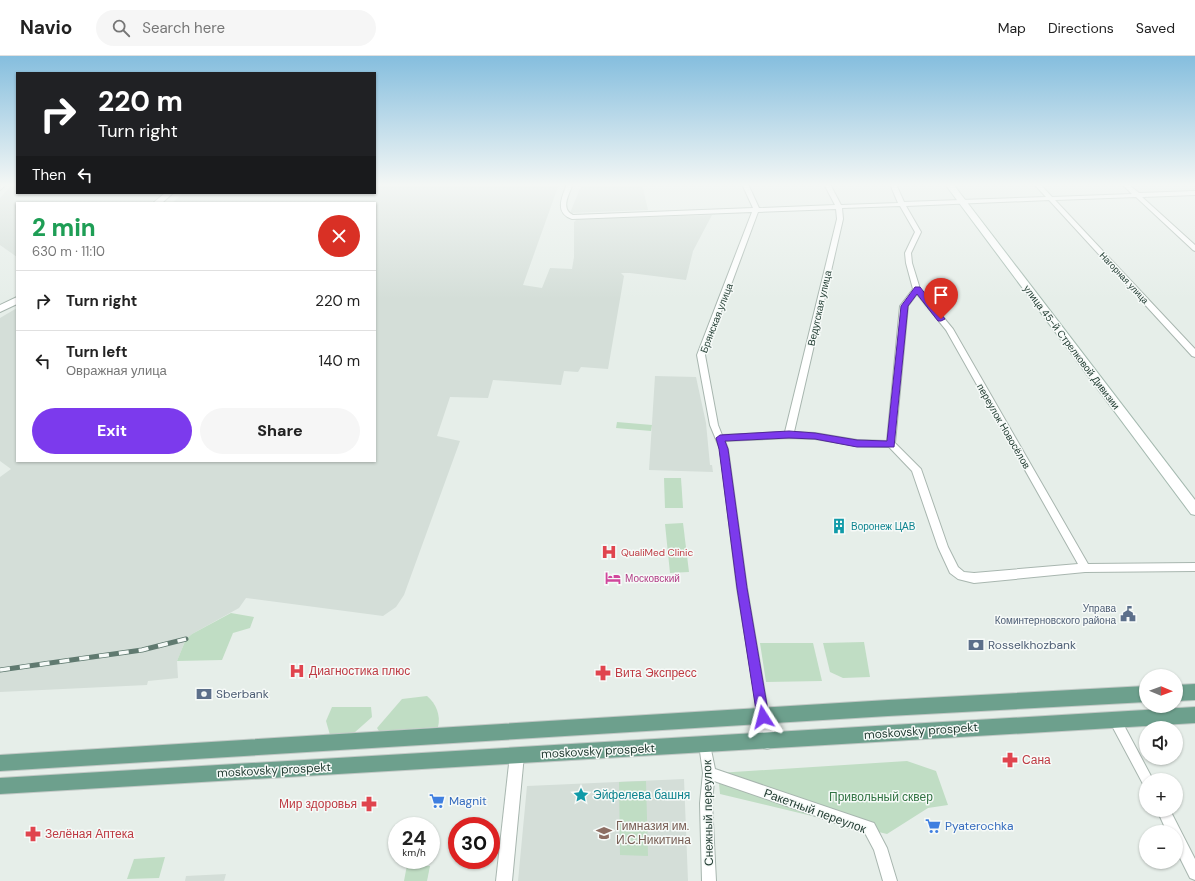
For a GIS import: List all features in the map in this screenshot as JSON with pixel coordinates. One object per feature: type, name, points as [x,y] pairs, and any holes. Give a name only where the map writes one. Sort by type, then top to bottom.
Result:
[{"type":"main road","name":"улица 45-й Стрелковой Дивизии","points":[[978,222],[1195,510]]},
{"type":"main road","points":[[1183,693],[1195,692]]},
{"type":"main road","points":[[0,763],[1139,694]]},
{"type":"main road","name":"moskovsky prospekt","points":[[0,786],[1195,715]]},
{"type":"main road","name":"Брянская улица","points":[[763,717],[767,741]]},
{"type":"street","name":"Брянская улица","points":[[751,222],[725,294],[702,346],[701,355],[714,425],[724,449],[742,588],[763,717]]},
{"type":"street","name":"Ведугская улица","points":[[789,435],[839,222]]},
{"type":"street","points":[[891,444],[904,306],[917,289],[908,256],[910,248],[918,237],[918,232],[912,222]]},
{"type":"street","name":"Нагорная улица","points":[[1073,222],[1195,354]]},
{"type":"street","points":[[1167,222],[1195,249]]},
{"type":"street","name":"переулок Новосёлов","points":[[917,289],[949,329],[1085,568]]},
{"type":"street","points":[[0,309],[16,301]]},
{"type":"street","points":[[720,438],[789,435],[815,436],[857,444],[891,444],[916,469],[943,547],[954,570],[962,576],[974,578],[1085,568],[1195,567]]},
{"type":"street","points":[[1115,720],[1143,773]]},
{"type":"street","name":"Снежный переулок","points":[[705,744],[709,773],[706,803],[709,881]]},
{"type":"street","points":[[504,881],[517,755]]},
{"type":"street","name":"Ракетный переулок","points":[[709,773],[869,828],[880,848],[890,881]]},
{"type":"street","points":[[1183,850],[1195,873]]},
{"type":"shaded area","points":[[0,222],[16,222],[16,256],[0,245]]},
{"type":"shaded area","points":[[376,222],[545,222],[523,285],[542,288],[550,268],[572,269],[574,257],[574,222],[708,222],[693,251],[686,280],[621,273],[624,276],[608,369],[581,367],[578,372],[564,371],[561,385],[493,380],[488,398],[450,397],[437,436],[460,441],[404,595],[396,607],[383,616],[246,598],[239,608],[192,634],[186,639],[177,661],[178,678],[148,681],[147,685],[0,692],[0,477],[11,469],[0,461],[0,318],[16,309],[16,462],[376,462]]},
{"type":"shaded area","points":[[655,376],[696,377],[706,423],[710,465],[712,465],[713,472],[649,470]]},
{"type":"shaded area","name":"Гимназия им. И.С.Никитина","points":[[684,779],[688,881],[518,881],[527,786]]},
{"type":"shaded area","points":[[226,874],[224,881],[185,881],[186,876]]},
{"type":"green space","points":[[617,422],[652,425],[651,431],[616,428]]},
{"type":"green space","points":[[664,478],[681,478],[683,508],[665,508]]},
{"type":"green space","points":[[683,523],[689,572],[670,573],[665,524]]},
{"type":"green space","points":[[231,613],[254,617],[250,628],[233,633],[222,660],[177,661],[186,639],[192,634]]},
{"type":"green space","points":[[864,642],[870,677],[843,678],[830,672],[823,643]]},
{"type":"green space","points":[[760,643],[813,643],[822,681],[766,682]]},
{"type":"green space","points":[[427,696],[433,702],[437,710],[439,718],[438,727],[379,731],[377,728],[402,699]]},
{"type":"green space","points":[[332,707],[371,707],[372,717],[354,733],[330,735],[326,721]]},
{"type":"green space","name":"Привольный сквер","points":[[907,761],[936,771],[948,805],[928,808],[887,834],[720,794],[718,773]]},
{"type":"green space","points":[[646,781],[648,856],[620,855],[619,782]]},
{"type":"green space","points":[[165,857],[159,878],[127,879],[134,859]]},
{"type":"green space","points":[[406,869],[429,869],[427,881],[404,881]]},
{"type":"railway","points":[[0,670],[142,650],[186,639]]},
{"type":"place","name":"Воронеж ЦАВ","points":[[839,526]]},
{"type":"place","name":"QualiMed Clinic","points":[[609,552]]},
{"type":"place","name":"Московский","points":[[613,578]]},
{"type":"place","name":"Управа Коминтерновского района","points":[[1128,614]]},
{"type":"place","name":"Rosselkhozbank","points":[[976,645]]},
{"type":"place","name":"Диагностика плюс","points":[[297,671]]},
{"type":"place","name":"Вита Экспресс","points":[[603,673]]},
{"type":"place","name":"Sberbank","points":[[204,694]]},
{"type":"place","name":"Сана","points":[[1010,760]]},
{"type":"place","name":"Эйфелева башня","points":[[581,795]]},
{"type":"place","name":"Magnit","points":[[437,801]]},
{"type":"place","name":"Мир здоровья","points":[[369,804]]},
{"type":"place","name":"Pyaterochka","points":[[933,826]]},
{"type":"place","name":"Гимназия им. И.С.Никитина","points":[[604,833]]},
{"type":"place","name":"Зелёная Аптека","points":[[33,834]]},
{"type":"route","points":[[763,717],[742,588],[724,449],[720,438],[789,435],[815,436],[857,444],[891,444],[904,306],[917,289],[941,319]]}]
